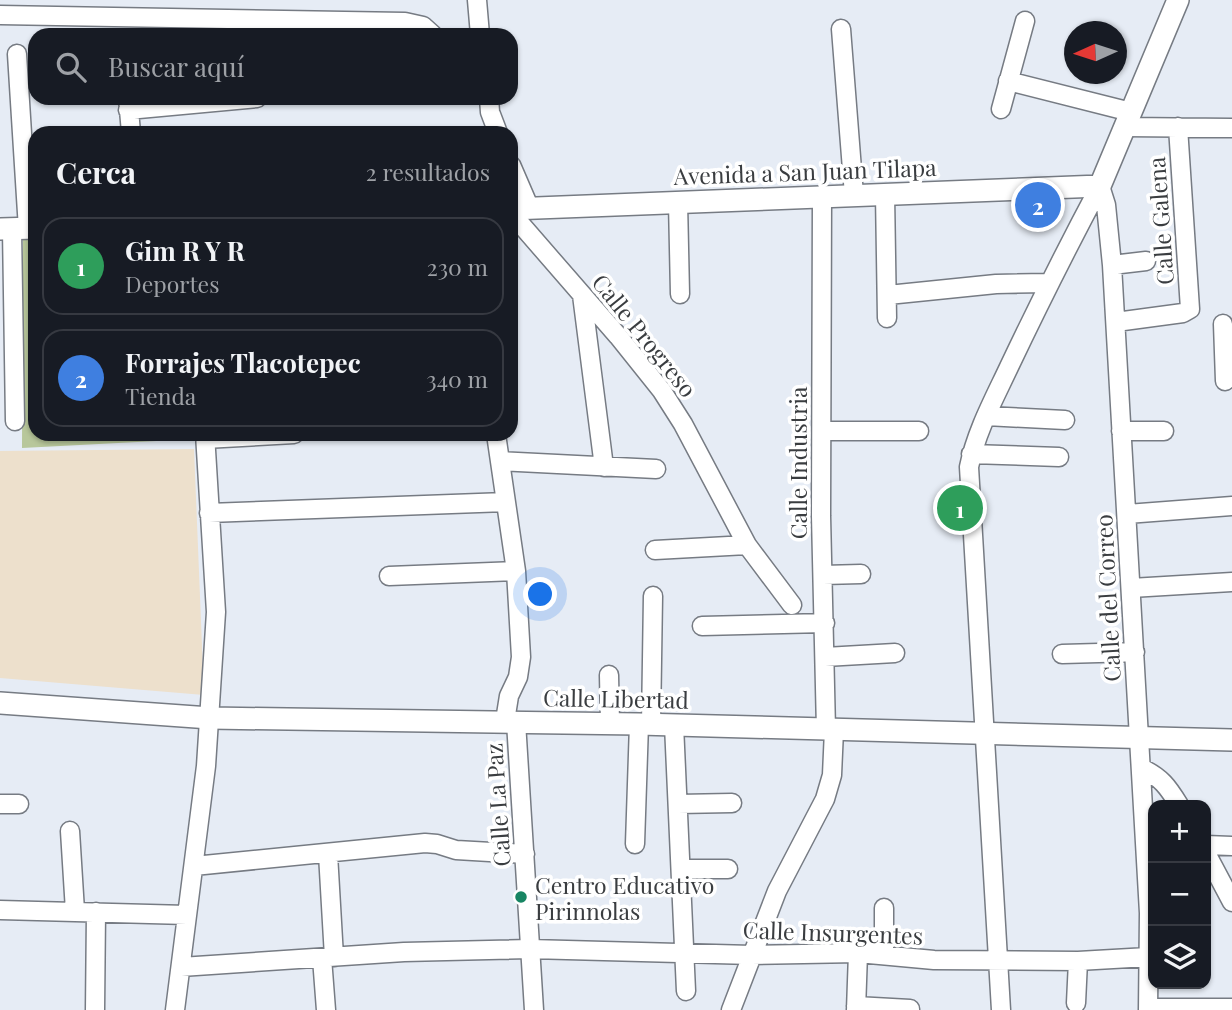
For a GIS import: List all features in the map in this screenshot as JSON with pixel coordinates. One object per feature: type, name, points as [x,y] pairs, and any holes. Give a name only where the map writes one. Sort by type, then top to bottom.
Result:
[{"type":"main road","points":[[1100,186],[1178,0]]},
{"type":"main road","name":"Avenida a San Juan Tilapa","points":[[518,210],[1100,186]]},
{"type":"main road","name":"Calle Libertad","points":[[0,703],[210,718],[610,723],[1232,740]]},
{"type":"street","points":[[477,0],[479,28]]},
{"type":"street","points":[[0,15],[64,8],[125,26],[405,22],[425,28]]},
{"type":"street","points":[[1001,109],[1025,21]]},
{"type":"street","points":[[841,29],[854,195]]},
{"type":"street","points":[[15,421],[19,229],[17,54]]},
{"type":"street","points":[[1008,81],[1128,119],[1178,127],[1232,128]]},
{"type":"street","points":[[128,105],[130,126]]},
{"type":"street","points":[[487,105],[495,126]]},
{"type":"street","name":"Calle Galena","points":[[1116,322],[1188,312],[1191,307],[1178,127]]},
{"type":"street","points":[[1001,1010],[969,478],[971,454],[1048,284],[1100,186]]},
{"type":"street","name":"Calle del Correo","points":[[1100,186],[1106,205],[1112,265],[1148,870]]},
{"type":"street","points":[[885,194],[887,318]]},
{"type":"street","name":"Calle Industria","points":[[732,1010],[778,891],[825,799],[832,775],[823,575],[822,197]]},
{"type":"street","points":[[678,202],[680,294]]},
{"type":"street","name":"Calle Progreso","points":[[518,211],[582,295],[642,364],[674,407],[747,545],[792,605]]},
{"type":"street","points":[[1112,265],[1146,261]]},
{"type":"street","points":[[888,295],[996,284],[1048,284]]},
{"type":"street","points":[[582,295],[604,467]]},
{"type":"street","points":[[1221,325],[1225,381]]},
{"type":"street","points":[[986,416],[1065,420]]},
{"type":"street","points":[[822,431],[919,431]]},
{"type":"street","points":[[1121,431],[1164,431]]},
{"type":"street","points":[[175,1010],[210,718],[216,612],[205,441]]},
{"type":"street","points":[[497,441],[516,570],[521,667],[509,696],[511,721]]},
{"type":"street","points":[[971,454],[1059,457]]},
{"type":"street","points":[[500,461],[656,469]]},
{"type":"street","points":[[209,513],[506,502]]},
{"type":"street","points":[[1127,514],[1232,506]]},
{"type":"street","points":[[655,550],[747,545]]},
{"type":"street","points":[[389,576],[516,570]]},
{"type":"street","points":[[823,575],[861,574]]},
{"type":"street","points":[[1131,588],[1232,582]]},
{"type":"street","points":[[635,844],[653,596]]},
{"type":"street","points":[[702,626],[825,623]]},
{"type":"street","points":[[1062,654],[1135,652]]},
{"type":"street","points":[[825,657],[895,653]]},
{"type":"street","points":[[609,675],[610,723]]},
{"type":"street","name":"Calle La Paz","points":[[511,721],[525,855],[534,1010]]},
{"type":"street","points":[[674,725],[686,991]]},
{"type":"street","points":[[1141,768],[1159,777],[1176,800]]},
{"type":"street","points":[[678,804],[732,803]]},
{"type":"street","points":[[0,804],[19,804]]},
{"type":"street","points":[[71,831],[75,911]]},
{"type":"street","points":[[194,866],[425,843],[456,850],[525,855]]},
{"type":"street","points":[[1211,845],[1232,846]]},
{"type":"street","points":[[326,1010],[328,854]]},
{"type":"street","points":[[1211,862],[1232,902]]},
{"type":"street","points":[[681,869],[728,869]]},
{"type":"street","points":[[884,908],[884,954]]},
{"type":"street","points":[[0,910],[187,915]]},
{"type":"street","points":[[95,1010],[96,912]]},
{"type":"street","name":"Calle Insurgentes","points":[[181,967],[404,952],[530,949],[752,955],[858,953],[919,959],[1078,961],[1148,957]]},
{"type":"street","points":[[858,953],[856,1008],[910,1009]]},
{"type":"street","points":[[1076,1003],[1078,961]]},
{"type":"street","name":"Calle del Correo","points":[[1148,989],[1148,1009]]},
{"type":"street","points":[[1148,1009],[1232,1008]]},
{"type":"shaded area","points":[[194,449],[204,695],[0,678],[0,451]]},
{"type":"green space","points":[[23,235],[28,235],[28,441],[157,441],[22,448]]},
{"type":"place","name":"Forrajes Tlacotepec","points":[[1038,205]]},
{"type":"place","name":"Gim R Y R","points":[[960,508]]},
{"type":"place","name":"Centro Educativo Pirinnolas","points":[[521,897]]}]
